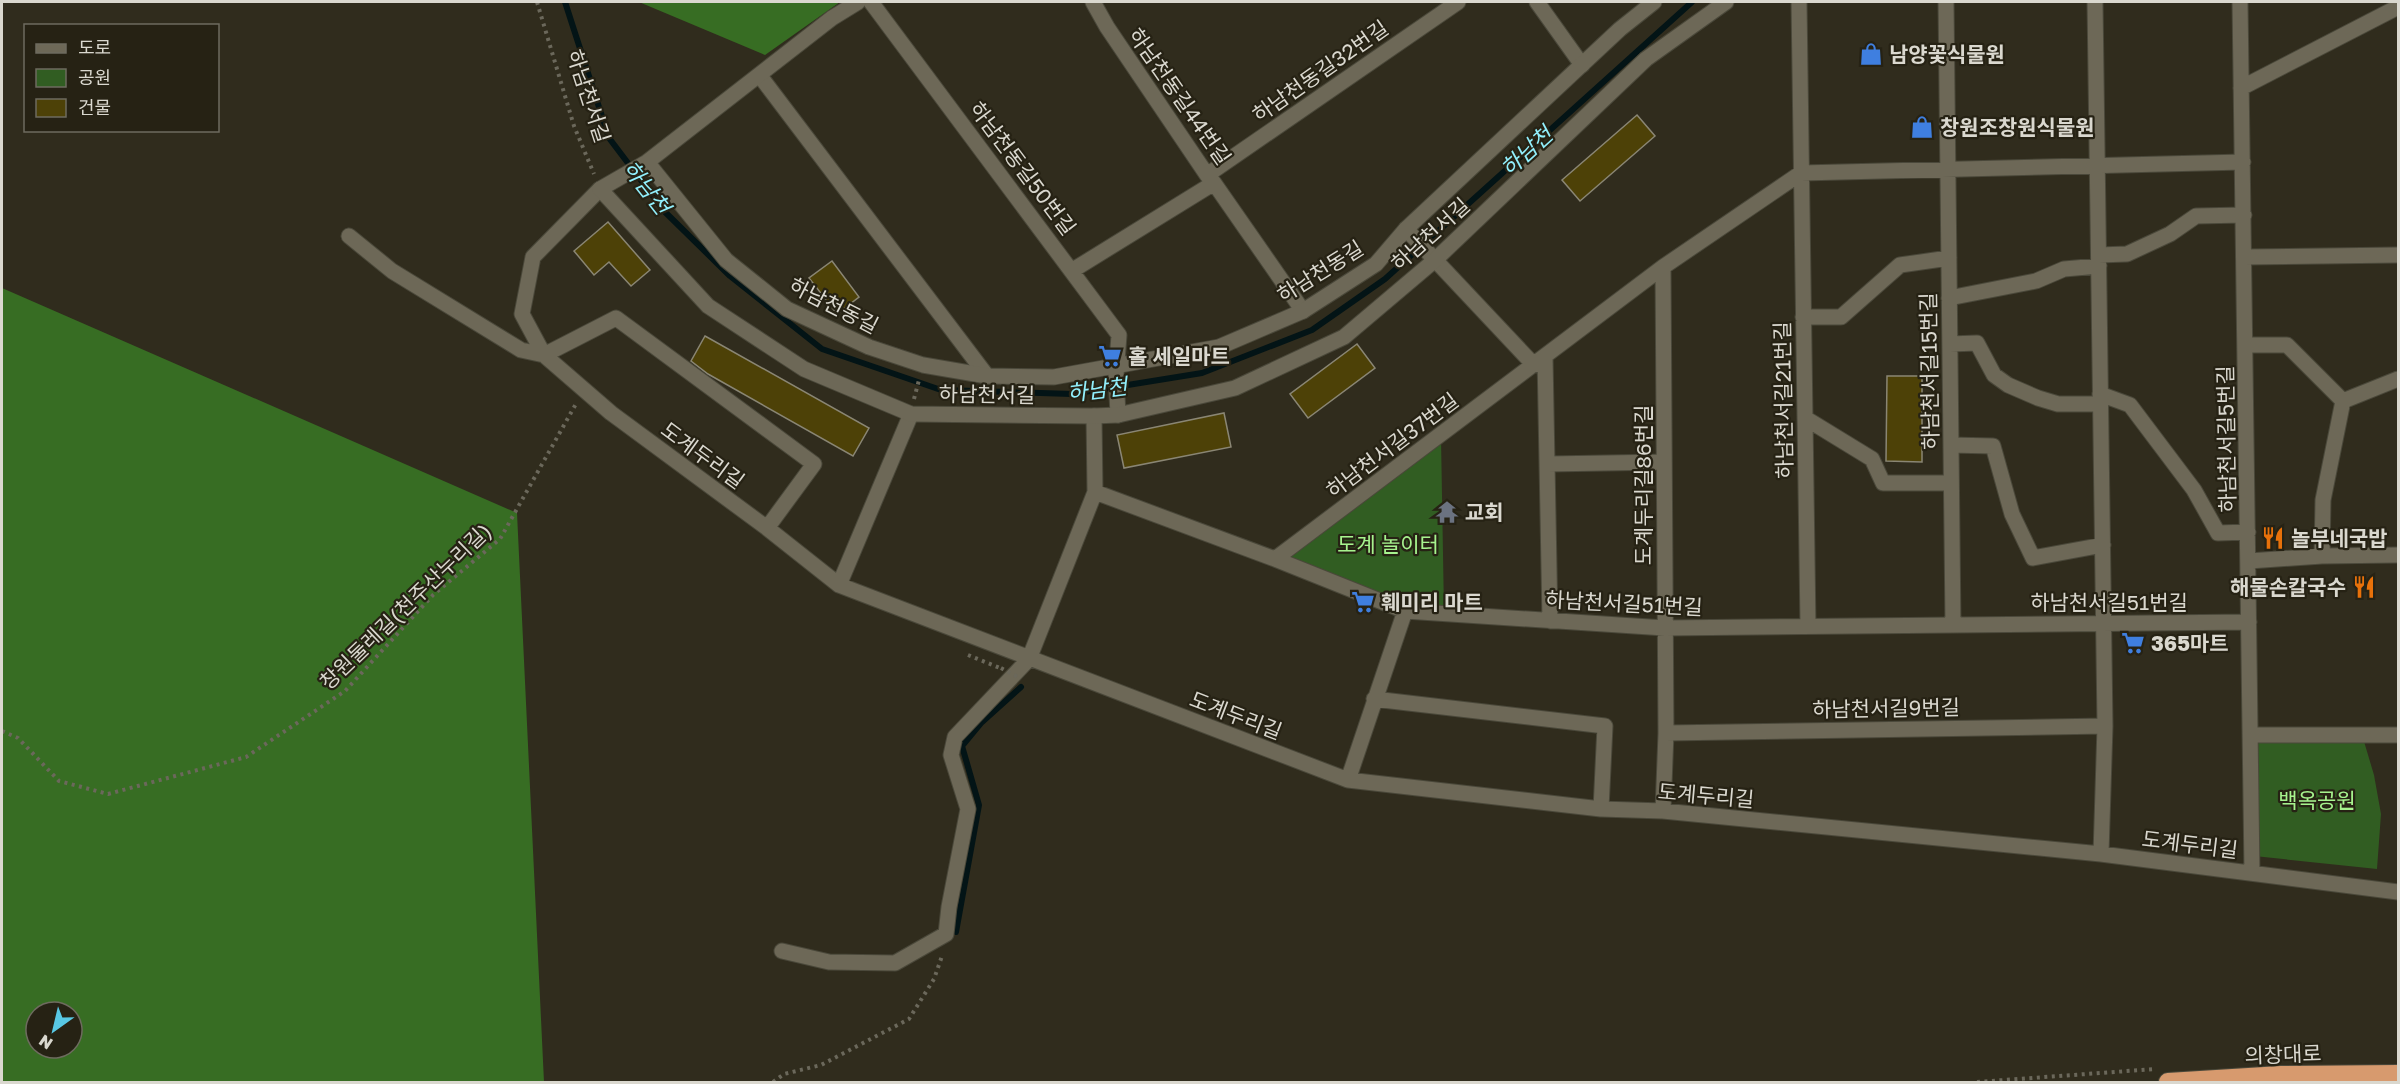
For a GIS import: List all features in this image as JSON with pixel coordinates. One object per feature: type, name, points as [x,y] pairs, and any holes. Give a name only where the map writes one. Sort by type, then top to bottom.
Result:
[{"type":"highway","name":"의창대로","points":[[2168,1083],[2282,1075],[2398,1074]]},
{"type":"street","points":[[600,189],[645,163],[832,18],[858,2]]},
{"type":"street","name":"하남천동길50번길","points":[[871,2],[1073,270],[1119,335],[1116,371],[1118,408]]},
{"type":"street","name":"하남천동길44번길","points":[[1094,2],[1107,27],[1303,311]]},
{"type":"street","name":"하남천동길32번길","points":[[1210,179],[1458,2]]},
{"type":"street","points":[[1537,2],[1582,65]]},
{"type":"street","name":"하남천동길","points":[[645,163],[726,260],[787,309],[880,351],[923,365],[987,375],[1054,377],[1116,371],[1219,347],[1303,311],[1376,264],[1582,65],[1654,2]]},
{"type":"street","name":"하남천서길","points":[[600,189],[708,306],[804,369],[912,408],[1094,416],[1118,408],[1235,388],[1344,337],[1646,59],[1726,2]]},
{"type":"street","name":"하남천서길21번길","points":[[1798,2],[1808,626]]},
{"type":"street","name":"하남천서길15번길","points":[[1946,2],[1953,625]]},
{"type":"street","points":[[2095,2],[2105,726],[2100,854]]},
{"type":"street","name":"하남천서길5번길","points":[[2240,2],[2252,873]]},
{"type":"street","points":[[2241,88],[2398,7]]},
{"type":"street","points":[[760,76],[987,375]]},
{"type":"street","points":[[1539,361],[1663,267],[1801,173],[2243,162]]},
{"type":"street","name":"하남천동길44번길","points":[[1073,270],[1210,179]]},
{"type":"street","name":"도계두리길","points":[[600,189],[533,256],[522,314],[544,355],[611,413],[767,528],[839,585],[1348,780],[1601,809],[1663,811],[2100,854],[2398,892]]},
{"type":"street","points":[[1949,298],[2036,281],[2064,269],[2127,254],[2170,234],[2196,216],[2244,215]]},
{"type":"street","points":[[1409,232],[1539,361],[1548,464],[1550,621]]},
{"type":"street","name":"도계두리길","points":[[349,236],[392,271],[501,338],[521,350],[544,355]]},
{"type":"street","points":[[2244,257],[2398,255]]},
{"type":"street","name":"하남천서길15번길","points":[[1803,317],[1841,316],[1900,265],[1949,258]]},
{"type":"street","name":"도계두리길86번길","points":[[1663,267],[1666,733],[1663,811]]},
{"type":"street","points":[[544,355],[616,318],[814,464],[767,528]]},
{"type":"street","points":[[1950,344],[1977,343],[1994,375],[2008,385],[2038,398],[2058,404],[2101,399]]},
{"type":"street","name":"하남천서길5번길","points":[[2245,345],[2288,345],[2343,402]]},
{"type":"street","name":"하남천서길37번길","points":[[1275,559],[1539,361]]},
{"type":"street","points":[[2322,555],[2323,500],[2343,402],[2398,379]]},
{"type":"street","name":"하남천서길5번길","points":[[2101,399],[2130,405],[2194,490],[2218,533],[2248,532]]},
{"type":"street","points":[[839,585],[912,408]]},
{"type":"street","points":[[782,951],[829,962],[895,963],[946,934],[968,809],[951,755],[955,737],[1029,658],[1095,492],[1094,416]]},
{"type":"street","points":[[1805,418],[1872,459],[1883,483],[1951,483]]},
{"type":"street","points":[[1951,445],[1993,446],[2012,514],[2032,558],[2103,545]]},
{"type":"street","points":[[1548,464],[1664,462]]},
{"type":"street","name":"하남천서길51번길","points":[[1095,492],[1275,559],[1405,611],[1665,628],[2250,622]]},
{"type":"street","points":[[2248,561],[2322,555],[2398,555]]},
{"type":"street","points":[[1348,780],[1405,611]]},
{"type":"street","points":[[1374,699],[1605,726],[1601,809]]},
{"type":"street","name":"하남천서길9번길","points":[[1666,733],[2105,726]]},
{"type":"street","points":[[2251,735],[2398,735]]},
{"type":"path","name":"하남천서길","points":[[537,2],[574,126],[600,189]]},
{"type":"path","points":[[912,408],[919,378]]},
{"type":"path","name":"창원둘레길(천주산누리길)","points":[[2,731],[18,738],[59,781],[108,794],[246,757],[345,691],[433,595],[500,539],[578,402],[570,394]]},
{"type":"path","points":[[1001,668],[1018,676]]},
{"type":"path","points":[[773,1083],[784,1074],[821,1065],[909,1020],[934,979],[942,956],[946,934]]},
{"type":"green space","points":[[639,2],[840,2],[765,55]]},
{"type":"green space","points":[[2,288],[517,513],[544,1082],[2,1082]]},
{"type":"green space","name":"도계 놀이터","points":[[1441,437],[1444,612],[1404,609],[1279,559]]},
{"type":"green space","name":"백옥공원","points":[[2363,738],[2374,775],[2381,814],[2377,869],[2254,856],[2258,740]]},
{"type":"building","points":[[1637,115],[1655,136],[1580,201],[1562,180]]},
{"type":"building","points":[[608,222],[650,270],[631,286],[609,262],[594,275],[574,251]]},
{"type":"building","points":[[832,261],[859,297],[837,314],[809,278]]},
{"type":"building","points":[[705,336],[869,428],[853,456],[708,374],[691,361]]},
{"type":"building","points":[[1357,344],[1375,368],[1308,418],[1290,394]]},
{"type":"building","points":[[1887,376],[1922,376],[1922,462],[1886,461]]},
{"type":"building","points":[[1224,413],[1231,447],[1124,468],[1117,435]]},
{"type":"waterway","name":"하남천","points":[[565,2],[609,138],[665,212],[730,276],[822,349],[941,390],[1072,394],[1202,373],[1312,330],[1385,279],[1692,2]]},
{"type":"waterway","points":[[956,932],[979,805],[962,746],[981,723],[1021,687]]},
{"type":"place","name":"남양꽃식물원","points":[[1871,54]]},
{"type":"place","name":"창원조창원식물원","points":[[1922,127]]},
{"type":"place","name":"홀 세일마트","points":[[1110,356]]},
{"type":"place","name":"교회","points":[[1447,512]]},
{"type":"place","name":"놀부네국밥","points":[[2273,538]]},
{"type":"place","name":"해물손칼국수","points":[[2364,587]]},
{"type":"place","name":"훼미리 마트","points":[[1363,602]]},
{"type":"place","name":"365마트","points":[[2133,643]]}]
